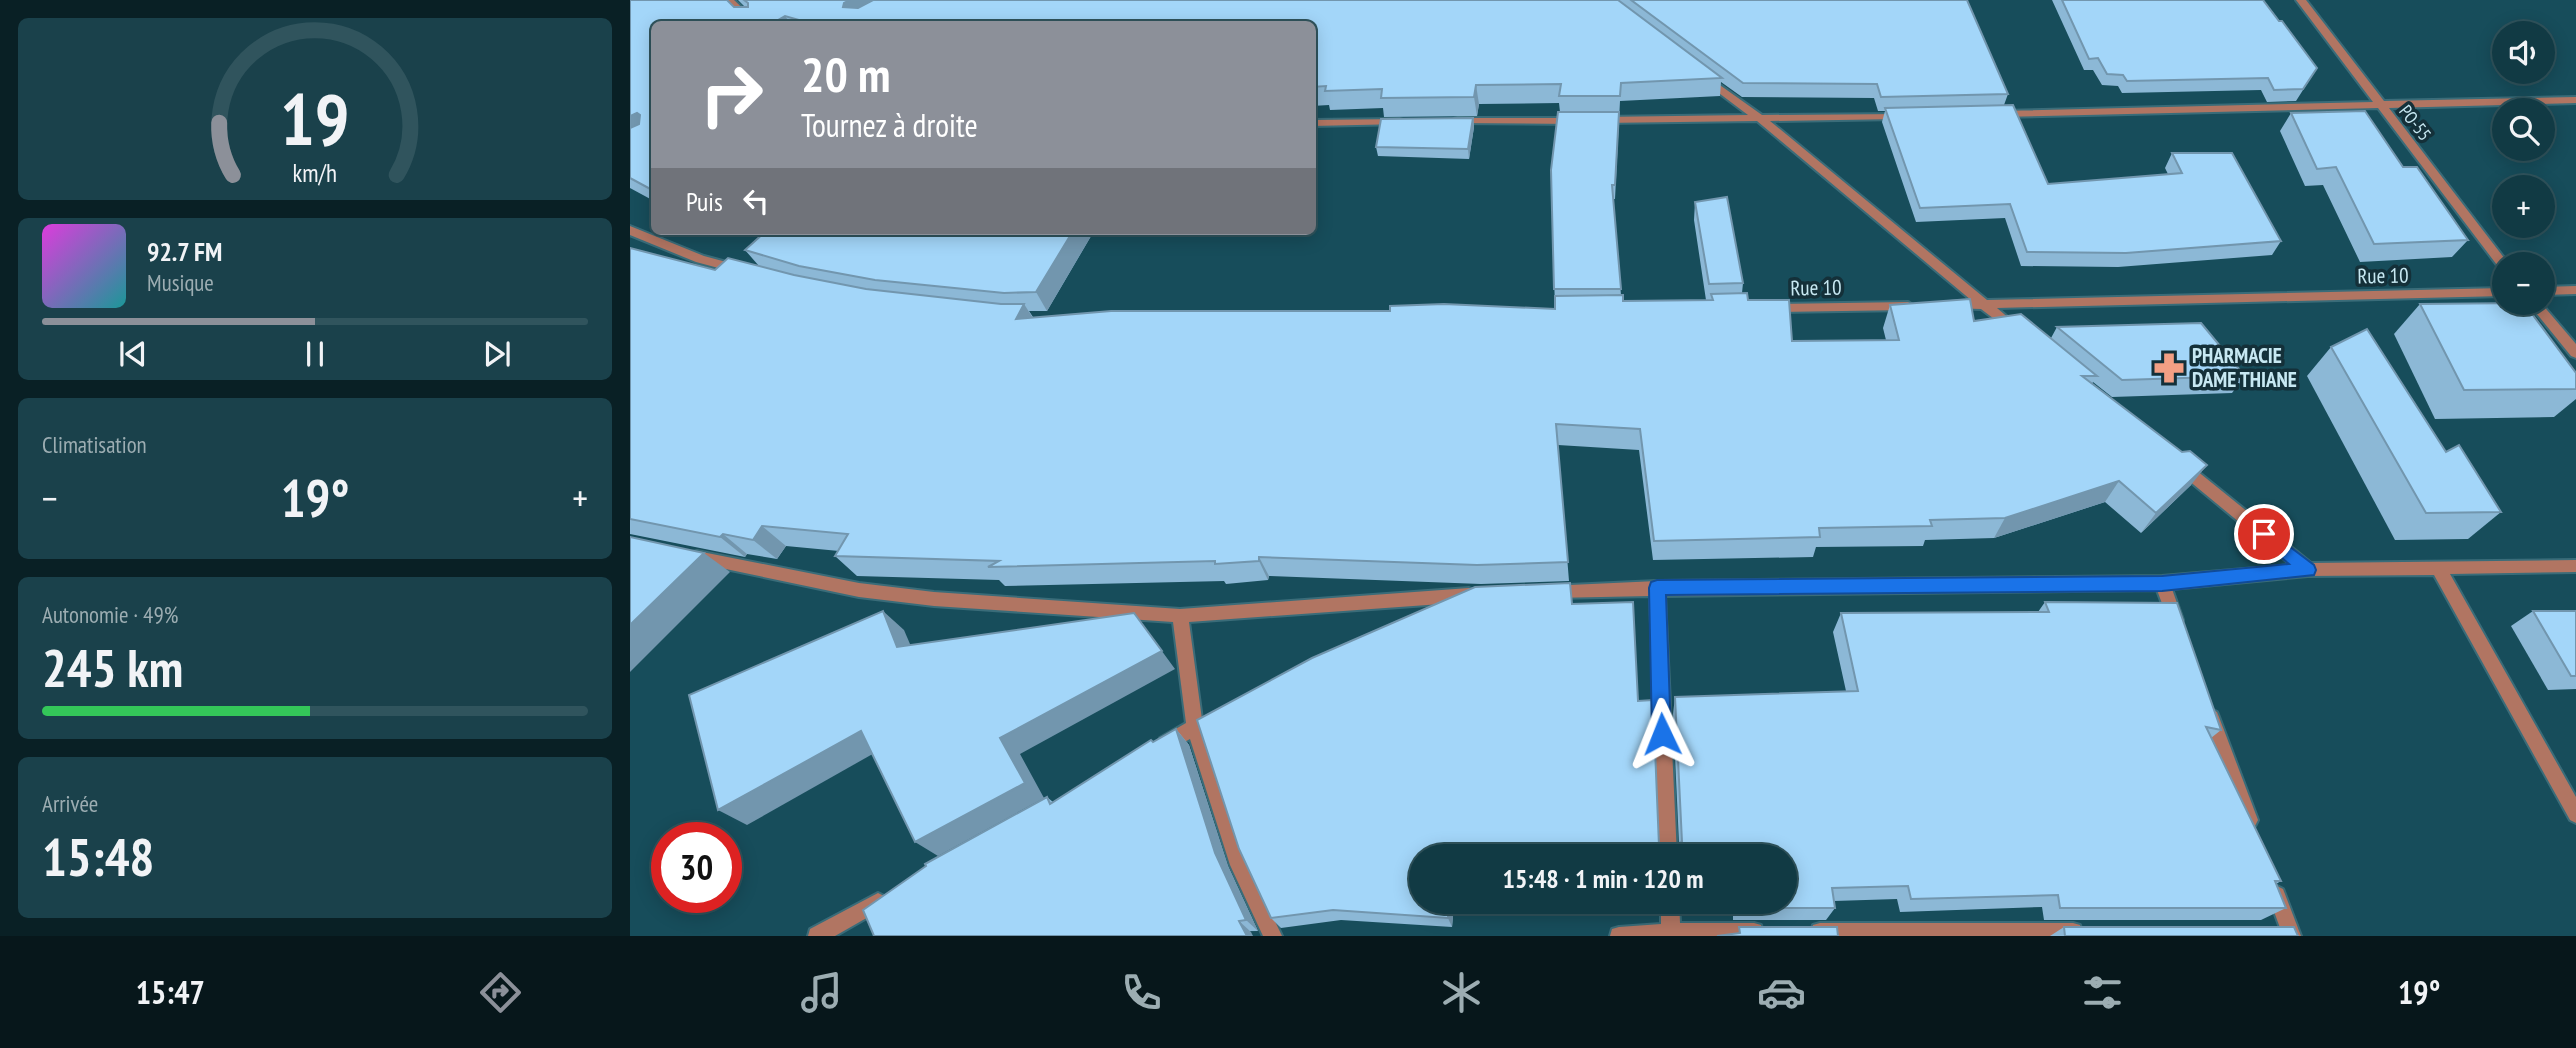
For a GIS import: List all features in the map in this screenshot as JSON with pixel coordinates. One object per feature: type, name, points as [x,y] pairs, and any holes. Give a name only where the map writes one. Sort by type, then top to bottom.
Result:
[{"type":"street","points":[[729,0],[751,21]]},
{"type":"street","name":"PO-55","points":[[2301,0],[2493,252]]},
{"type":"street","points":[[1697,72],[1760,119],[2028,340]]},
{"type":"street","points":[[1994,114],[2576,100]]},
{"type":"street","points":[[1448,121],[1912,116]]},
{"type":"street","points":[[1316,122],[1408,122]]},
{"type":"street","points":[[630,230],[700,259],[751,273]]},
{"type":"street","points":[[2555,291],[2576,290]]},
{"type":"street","name":"Rue 10","points":[[1943,305],[2492,292]]},
{"type":"street","name":"Rue 10","points":[[1764,308],[1916,305]]},
{"type":"street","points":[[2544,315],[2576,353]]},
{"type":"street","points":[[2168,455],[2308,570]]},
{"type":"street","points":[[685,554],[859,590],[934,599],[1180,616],[1481,594]]},
{"type":"street","points":[[1536,592],[1657,588],[2162,583],[2308,570],[2576,566]]},
{"type":"street","points":[[2439,569],[2576,814]]},
{"type":"street","points":[[2162,583],[2181,635]]},
{"type":"street","points":[[1657,588],[1668,844]]},
{"type":"street","points":[[1180,616],[1195,727],[1239,865],[1273,936]]},
{"type":"street","points":[[2205,700],[2257,842]]},
{"type":"street","points":[[1147,754],[1195,727]]},
{"type":"street","points":[[2272,881],[2287,934]]},
{"type":"street","points":[[817,936],[894,894]]},
{"type":"street","points":[[1670,914],[1671,934]]},
{"type":"street","points":[[1619,936],[1768,932]]},
{"type":"street","points":[[1795,932],[2098,932]]},
{"type":"building","points":[[630,0],[727,0],[734,7],[748,7],[744,0],[850,0],[844,3],[843,7],[858,8],[873,0],[1618,0],[1722,78],[1621,83],[1620,96],[1559,96],[1561,84],[1476,85],[1474,97],[1381,98],[1382,89],[1325,91],[1326,86],[1316,87],[1316,21],[802,21],[785,16],[776,21],[651,21],[651,189],[630,178],[630,128],[639,124],[640,115],[637,113],[630,116]]},
{"type":"building","points":[[1631,0],[1967,0],[2008,94],[1881,97],[1877,84],[1743,83]]},
{"type":"building","points":[[2062,0],[2263,0],[2317,68],[2303,89],[2274,90],[2268,78],[2127,81],[2123,75],[2107,74],[2098,58],[2089,59]]},
{"type":"building","points":[[2013,105],[2048,184],[2182,173],[2172,153],[2232,153],[2281,241],[2126,253],[2027,252],[2010,204],[1920,208],[1885,108]]},
{"type":"building","points":[[2365,111],[2403,167],[2417,167],[2468,240],[2374,244],[2336,167],[2317,169],[2291,113]]},
{"type":"building","points":[[1558,112],[1619,112],[1615,185],[1612,185],[1621,289],[1554,289],[1551,170]]},
{"type":"building","points":[[1473,118],[1468,149],[1376,147],[1381,119]]},
{"type":"building","points":[[1727,197],[1743,283],[1709,284],[1695,202]]},
{"type":"building","points":[[762,235],[1071,235],[1036,292],[1004,293],[875,280],[799,266],[745,250]]},
{"type":"building","points":[[630,248],[715,270],[728,258],[794,275],[866,289],[1001,304],[1024,304],[1016,319],[1111,311],[1390,311],[1390,306],[1444,304],[1555,309],[1555,296],[1623,295],[1623,301],[1713,300],[1711,294],[1747,293],[1748,300],[1789,300],[1792,341],[1899,340],[1890,305],[1970,299],[1974,321],[2021,314],[2097,376],[2082,376],[2182,452],[2190,451],[2207,465],[2156,513],[2119,481],[2005,518],[1930,520],[1932,526],[1819,528],[1820,537],[1654,541],[1640,429],[1556,424],[1568,562],[1477,565],[1259,557],[1259,561],[1215,564],[1215,561],[988,567],[999,561],[835,556],[848,534],[762,526],[753,540],[723,534],[720,537],[630,519]]},
{"type":"building","points":[[2492,303],[2492,315],[2533,315],[2576,373],[2576,389],[2464,390],[2420,304]]},
{"type":"building","points":[[2201,323],[2245,376],[2122,380],[2057,327]]},
{"type":"building","points":[[2367,329],[2446,452],[2459,445],[2501,512],[2426,513],[2331,347]]},
{"type":"building","points":[[630,537],[704,553],[630,625]]},
{"type":"building","points":[[1570,583],[1572,604],[1633,602],[1638,701],[1653,700],[1659,844],[1409,844],[1409,914],[1448,914],[1448,918],[1333,910],[1271,918],[1239,849],[1197,720],[1312,658],[1475,587]]},
{"type":"building","points":[[2045,602],[2177,603],[2221,730],[2206,727],[2281,881],[2275,881],[2286,908],[2060,908],[2058,895],[1911,899],[1908,886],[1832,888],[1835,908],[1797,908],[1797,844],[1676,844],[1682,842],[1675,697],[1858,691],[1841,613],[2049,612]]},
{"type":"building","points":[[883,611],[897,647],[1134,613],[1162,651],[1000,738],[1025,783],[915,842],[861,731],[718,810],[689,695]]},
{"type":"building","points":[[2533,611],[2576,611],[2576,676],[2571,676]]},
{"type":"building","points":[[1176,729],[1215,853],[1246,920],[1239,921],[1247,936],[874,936],[863,910],[926,866],[925,864],[1047,797],[1050,804],[1151,740],[1153,742]]},
{"type":"building","points":[[1739,927],[1837,927],[1838,936],[1717,936],[1740,933]]},
{"type":"building","points":[[2064,927],[2294,927],[2298,936],[2065,936]]},
{"type":"place","name":"PHARMACIE DAME THIANE","points":[[2169,368]]},
{"type":"route","points":[[1662,734],[1657,588],[2162,583],[2308,570],[2264,534]]}]
